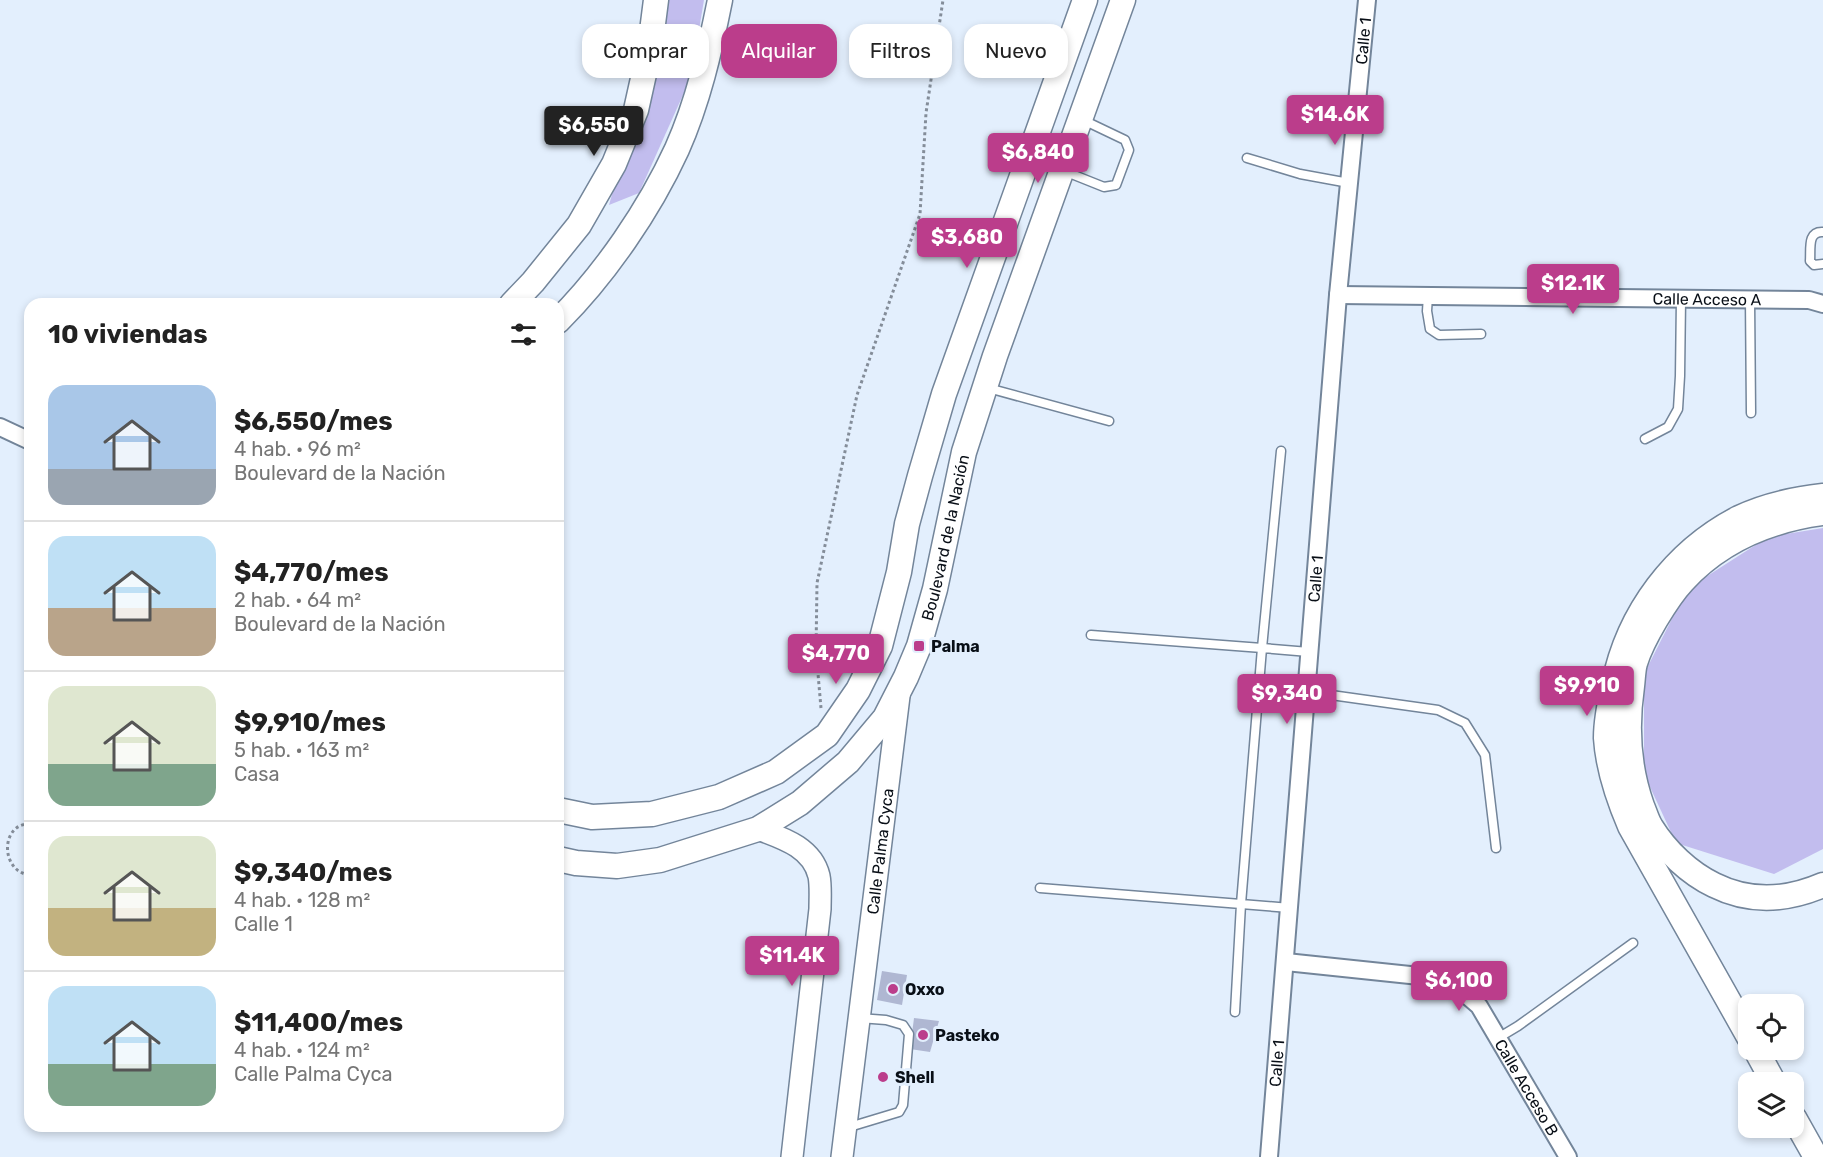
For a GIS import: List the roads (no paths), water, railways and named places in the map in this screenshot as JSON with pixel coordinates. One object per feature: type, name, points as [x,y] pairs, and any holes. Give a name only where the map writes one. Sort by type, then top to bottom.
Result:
[{"type":"main road","points":[[518,298],[579,225],[614,164],[636,110],[650,47],[656,0]]},
{"type":"main road","points":[[564,314],[604,269],[645,209],[677,149],[699,89],[720,0]]},
{"type":"main road","points":[[564,811],[592,816],[652,814],[719,797],[776,772],[826,735],[858,690],[880,646],[899,572],[912,505],[944,394],[1085,0]]},
{"type":"main road","name":"Boulevard de la Nación","points":[[564,860],[617,866],[660,860],[758,829],[800,802],[848,762],[885,718],[919,646],[935,589],[964,452],[984,387],[1123,0]]},
{"type":"main road","points":[[1029,159],[1062,170]]},
{"type":"main road","points":[[1738,1017],[1626,818],[1611,770],[1606,737],[1609,705],[1625,643],[1647,603],[1681,558],[1709,535],[1741,517],[1778,505],[1823,496]]},
{"type":"main road","points":[[1823,513],[1791,518],[1751,531],[1716,552],[1682,581],[1656,619],[1635,663],[1629,710],[1628,748],[1635,788],[1650,826],[1674,856],[1700,879],[1731,893],[1758,898],[1795,896],[1823,885]]},
{"type":"main road","points":[[1804,1136],[1816,1157]]},
{"type":"street","name":"Calle 1","points":[[1269,1157],[1338,295],[1367,0]]},
{"type":"street","name":"Calle Acceso A","points":[[1338,295],[1809,300],[1823,304]]},
{"type":"street","points":[[0,428],[24,438]]},
{"type":"street","name":"Calle Palma Cyca","points":[[842,1157],[900,689]]},
{"type":"street","points":[[758,829],[798,846],[814,863],[819,878],[820,909],[792,1157]]},
{"type":"street","name":"Calle Acceso B","points":[[1286,962],[1429,977],[1457,987],[1479,1006],[1568,1157]]},
{"type":"lane","points":[[1062,170],[1104,187],[1116,185],[1129,150],[1125,140],[1080,119]]},
{"type":"lane","points":[[1247,158],[1300,174],[1348,183]]},
{"type":"lane","points":[[1823,232],[1813,234],[1811,238],[1810,261],[1814,265],[1823,264]]},
{"type":"lane","points":[[1428,296],[1430,329],[1439,335],[1481,334]]},
{"type":"lane","points":[[1645,439],[1668,427],[1678,409],[1681,299]]},
{"type":"lane","points":[[1750,299],[1751,413]]},
{"type":"lane","points":[[984,387],[1109,422]]},
{"type":"lane","points":[[1235,1012],[1241,904],[1281,451]]},
{"type":"lane","points":[[1091,635],[1310,652]]},
{"type":"lane","points":[[1306,693],[1438,710],[1465,723],[1485,755],[1496,848]]},
{"type":"lane","points":[[1040,888],[1290,908]]},
{"type":"lane","points":[[1498,1038],[1633,943]]},
{"type":"lane","points":[[845,1128],[899,1112],[903,1105],[909,1034],[903,1025],[886,1020],[859,1018]]},
{"type":"place","name":"Palma","points":[[919,646]]},
{"type":"place","name":"Oxxo","points":[[893,989]]},
{"type":"place","name":"Pasteko","points":[[923,1035]]},
{"type":"place","name":"Shell","points":[[883,1077]]}]
